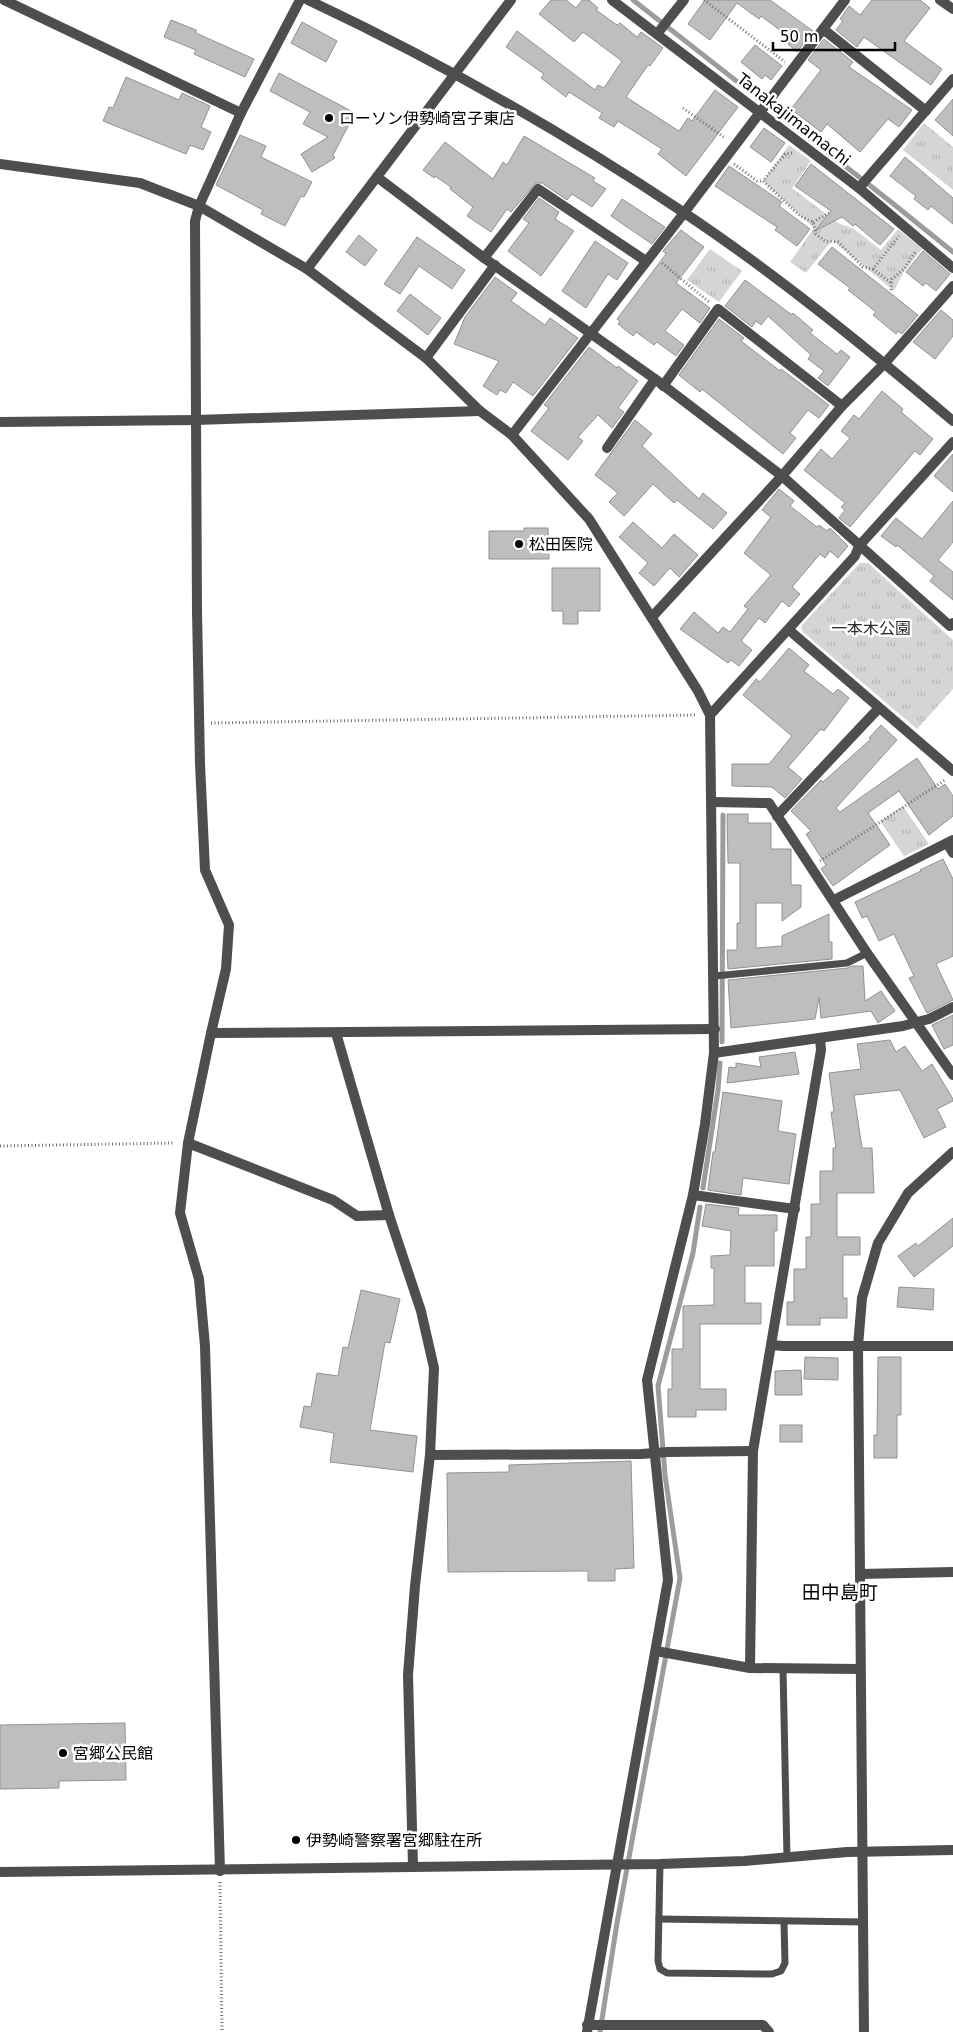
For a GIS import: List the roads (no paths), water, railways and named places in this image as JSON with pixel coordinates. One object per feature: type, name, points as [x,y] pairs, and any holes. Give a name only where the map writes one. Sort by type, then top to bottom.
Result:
[{"type":"street","points":[[4,0],[241,113]]},
{"type":"street","points":[[220,1871],[205,1346],[199,1279],[180,1213],[188,1143],[226,969],[229,925],[205,870],[199,723],[195,221],[199,206],[241,113],[300,0]]},
{"type":"street","points":[[308,0],[456,74],[603,160],[754,262],[885,363],[953,421]]},
{"type":"street","points":[[307,269],[511,0]]},
{"type":"street","name":"Tanakajimamachi","points":[[612,0],[859,188],[953,268]]},
{"type":"street","points":[[656,34],[684,0]]},
{"type":"street","points":[[512,435],[684,213],[845,0]]},
{"type":"street","points":[[940,0],[953,9]]},
{"type":"street","points":[[823,29],[926,111]]},
{"type":"street","points":[[859,188],[953,79]]},
{"type":"street","points":[[0,164],[140,183],[199,206],[307,269],[426,358],[480,411],[512,435],[589,519],[698,691],[710,715],[715,976],[714,1053],[693,1195],[647,1380],[668,1580],[587,2029],[692,2029],[762,2025],[769,2032]]},
{"type":"street","points":[[377,177],[484,258],[659,382],[782,476],[950,626],[953,623]]},
{"type":"street","points":[[484,258],[538,189],[649,258]]},
{"type":"street","points":[[426,358],[495,265]]},
{"type":"street","points":[[652,617],[953,286]]},
{"type":"street","points":[[607,448],[718,309],[842,406]]},
{"type":"street","points":[[0,422],[196,420],[480,411]]},
{"type":"street","points":[[710,715],[855,556],[860,546],[953,442]]},
{"type":"street","points":[[789,630],[953,773]]},
{"type":"street","points":[[777,816],[878,709]]},
{"type":"street","points":[[712,802],[769,803],[834,900],[866,953],[953,1074]]},
{"type":"street","points":[[834,900],[950,842],[953,853]]},
{"type":"street","points":[[714,1053],[918,1023],[953,1007]]},
{"type":"street","points":[[211,1033],[715,1029]]},
{"type":"street","points":[[336,1033],[389,1215],[421,1311],[434,1368],[430,1455],[415,1586],[408,1675],[413,1866]]},
{"type":"street","points":[[750,1668],[753,1451],[821,1050],[820,1038]]},
{"type":"street","points":[[188,1143],[333,1200],[357,1216],[389,1215]]},
{"type":"street","points":[[864,2032],[858,1346],[862,1298],[878,1244],[908,1193],[953,1152]]},
{"type":"street","points":[[693,1195],[795,1209]]},
{"type":"street","points":[[772,1345],[953,1346]]},
{"type":"street","points":[[430,1455],[753,1451]]},
{"type":"street","points":[[860,1574],[953,1572]]},
{"type":"street","points":[[656,1652],[750,1668],[860,1669]]},
{"type":"street","points":[[0,1872],[220,1871],[413,1866],[660,1864],[787,1858],[863,1851],[953,1850]]},
{"type":"lane","points":[[715,976],[847,963],[866,953]]},
{"type":"lane","points":[[783,1669],[787,1858]]},
{"type":"lane","points":[[660,1864],[658,1961],[660,1969],[667,1973],[772,1974],[781,1971],[785,1963],[784,1922]]},
{"type":"lane","points":[[659,1919],[863,1922]]},
{"type":"waterway","points":[[633,0],[953,252]]},
{"type":"waterway","points":[[722,1042],[723,815]]},
{"type":"waterway","points":[[703,1188],[718,1090],[720,1063]]},
{"type":"waterway","points":[[600,2032],[617,1923],[680,1578],[665,1475],[658,1386],[693,1253],[700,1207]]},
{"type":"place","name":"ローソン伊勢崎宮子東店","points":[[329,118]]},
{"type":"place","name":"松田医院","points":[[519,544]]},
{"type":"place","name":"宮郷公民館","points":[[63,1753]]},
{"type":"place","name":"伊勢崎警察署宮郷駐在所","points":[[296,1840]]},
{"type":"district","name":"田中島町","points":[[840,1592]]},
{"type":"park label","name":"一本木公園","points":[[871,628]]}]
